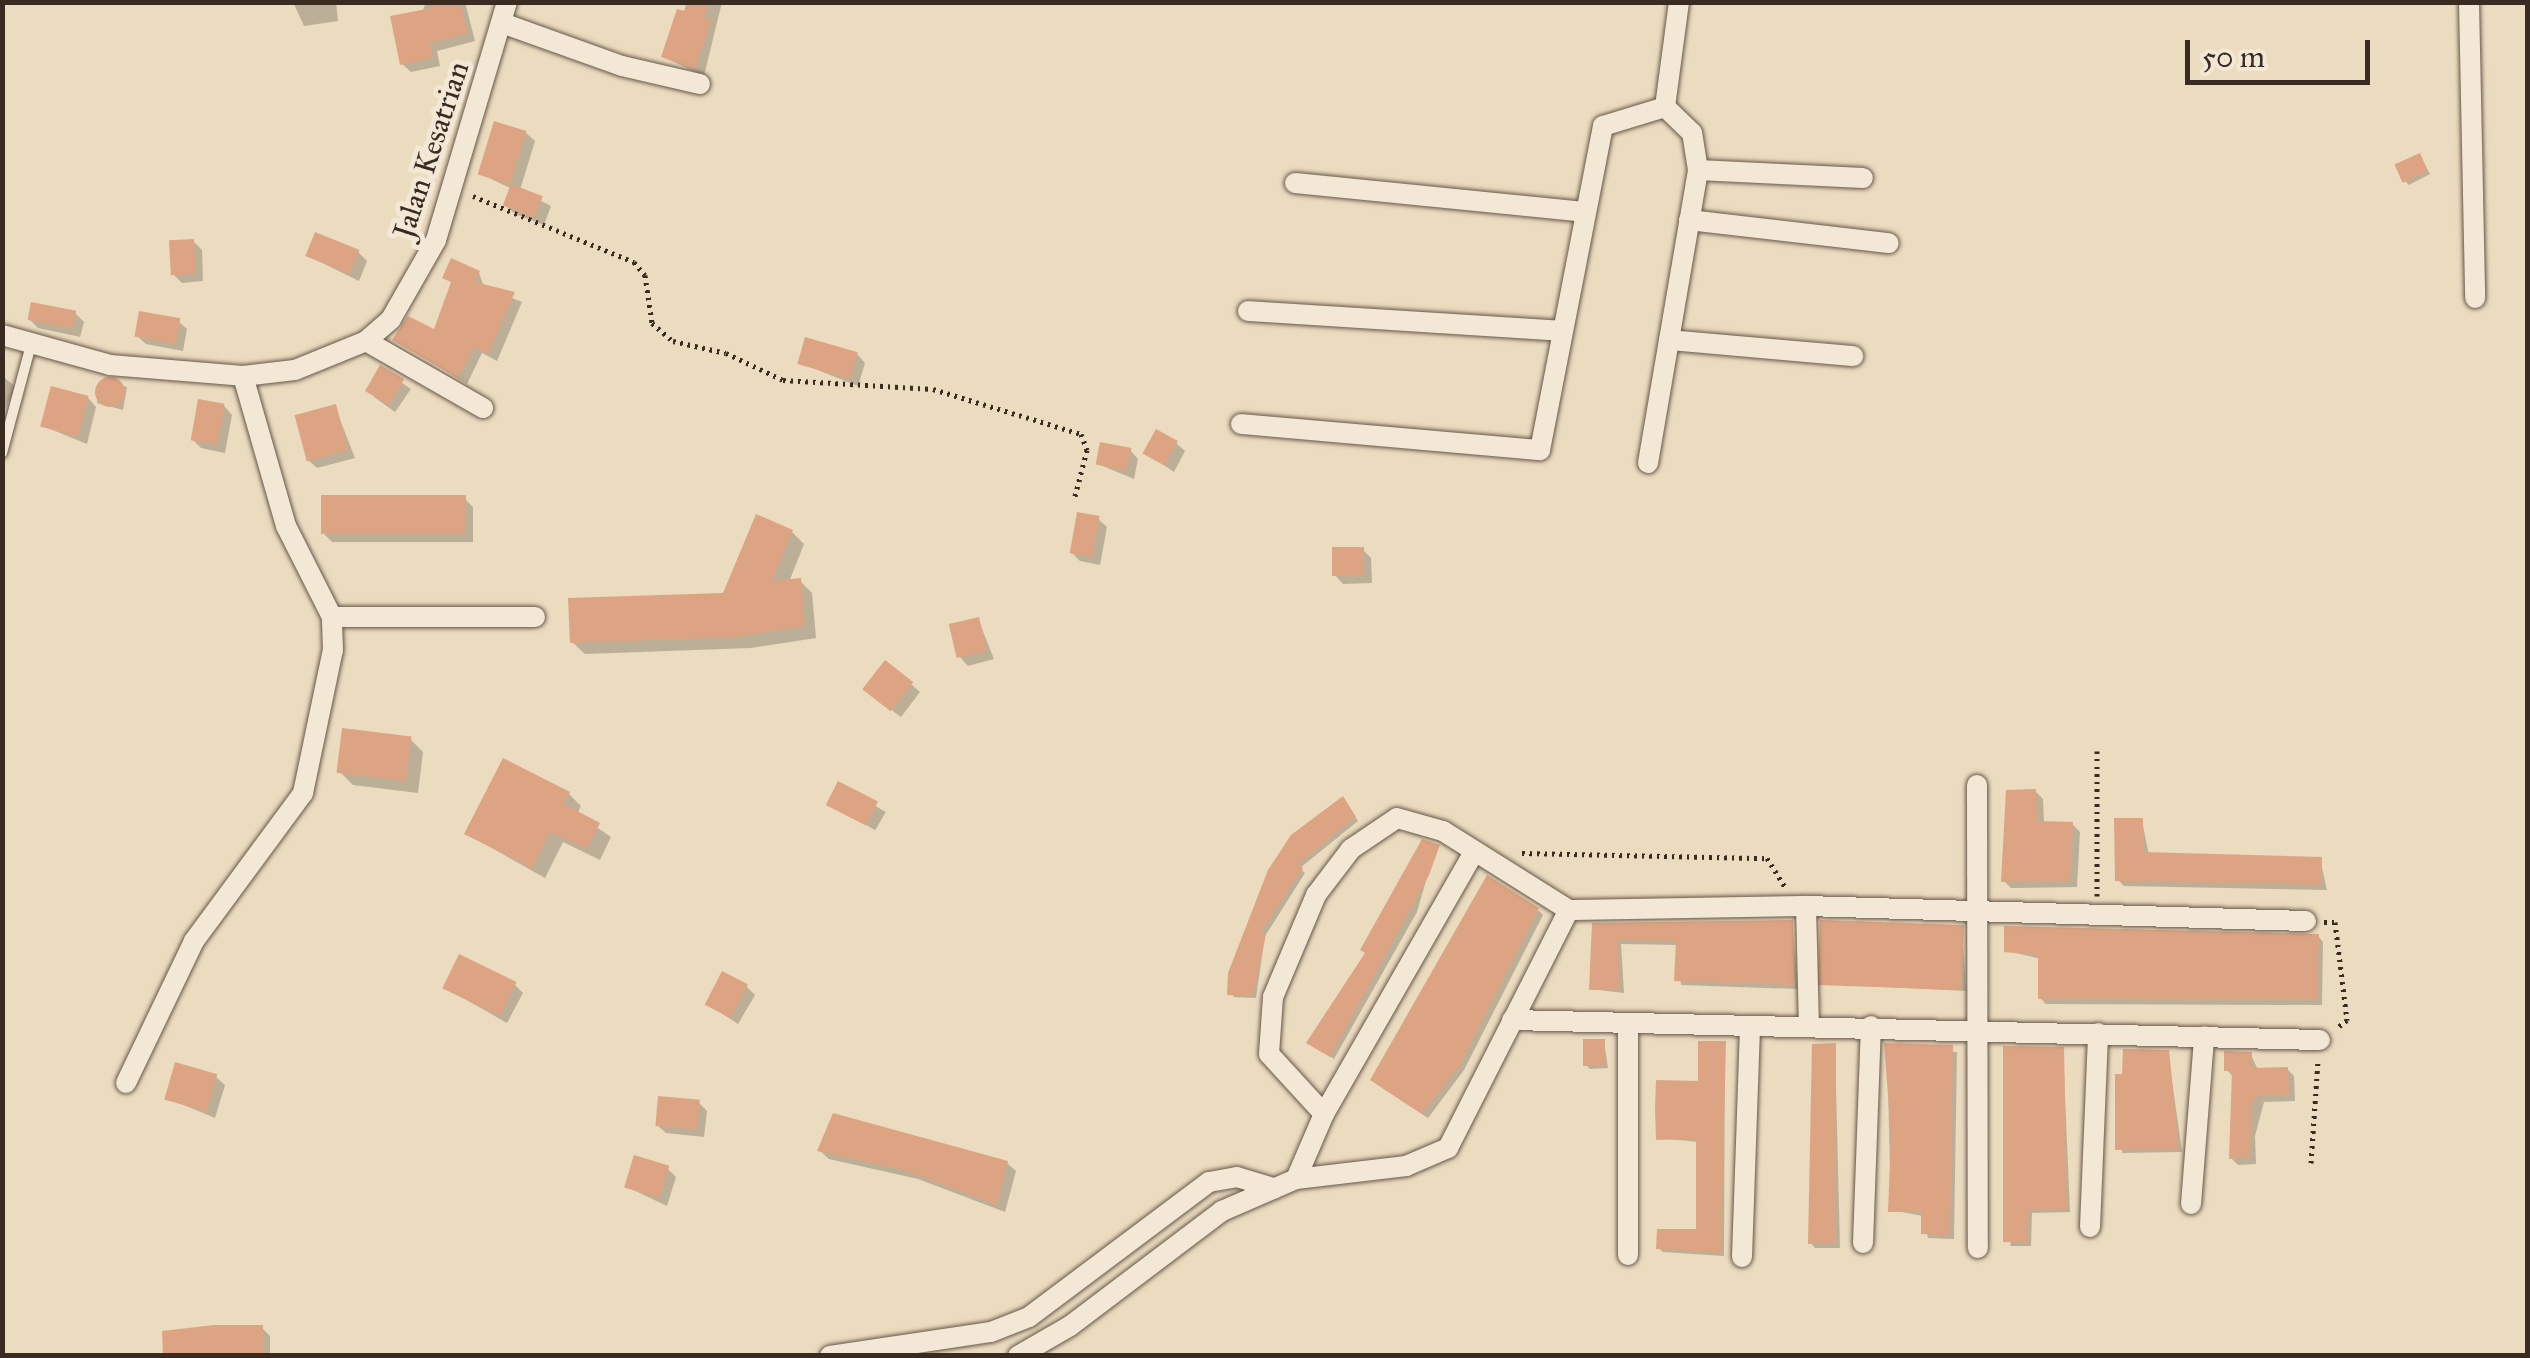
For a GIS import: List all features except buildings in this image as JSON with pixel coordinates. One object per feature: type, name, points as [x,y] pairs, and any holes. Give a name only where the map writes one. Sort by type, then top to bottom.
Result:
[{"type":"street","points":[[1665,108],[1679,2]]},
{"type":"street","points":[[2469,2],[2475,298]]},
{"type":"street","points":[[505,13],[654,76],[700,84]]},
{"type":"street","name":"Jalan Kesatrian","points":[[2,335],[110,365],[243,376],[295,370],[366,341],[390,319],[421,273],[455,188],[505,13]]},
{"type":"street","points":[[1648,463],[1698,170],[1692,134],[1665,108]]},
{"type":"street","points":[[1241,424],[1540,450],[1603,126],[1665,108]]},
{"type":"street","points":[[1698,170],[1863,178]]},
{"type":"street","points":[[1295,183],[1586,212]]},
{"type":"street","points":[[1690,220],[1890,242]]},
{"type":"street","points":[[1248,311],[1562,331]]},
{"type":"street","points":[[1668,340],[1853,356]]},
{"type":"street","points":[[366,341],[483,408]]},
{"type":"street","points":[[126,1083],[194,940],[302,793],[333,650],[332,617],[286,526],[243,376]]},
{"type":"street","points":[[332,617],[535,617]]},
{"type":"street","points":[[1977,785],[1978,1248]]},
{"type":"street","points":[[1324,1114],[1278,1071],[1268,1040],[1272,997],[1316,895],[1351,849],[1398,818],[1442,831],[1569,910],[1801,907],[2098,919],[2306,921]]},
{"type":"street","points":[[1296,1179],[1324,1114],[1474,852]]},
{"type":"street","points":[[1801,907],[1809,1026]]},
{"type":"street","points":[[1018,1356],[1070,1326],[1222,1211],[1296,1179],[1406,1166],[1448,1148],[1569,910]]},
{"type":"street","points":[[1512,1020],[1628,1026],[1871,1026],[2320,1040]]},
{"type":"street","points":[[1628,1026],[1628,1255]]},
{"type":"street","points":[[1863,1243],[1871,1026]]},
{"type":"street","points":[[1742,1257],[1750,1027]]},
{"type":"street","points":[[2090,1227],[2098,1033]]},
{"type":"street","points":[[2191,1204],[2204,1036]]},
{"type":"street","points":[[830,1356],[942,1342],[1004,1327],[1029,1317],[1209,1182],[1237,1177],[1274,1188]]},
{"type":"lane","points":[[2,452],[32,345]]},
{"type":"path","points":[[455,188],[634,262],[645,275],[652,323],[673,342],[726,353],[784,380],[933,389],[1081,434],[1086,450],[1074,500]]},
{"type":"path","points":[[2097,751],[2098,919]]},
{"type":"path","points":[[1513,853],[1767,858],[1801,907]]},
{"type":"path","points":[[2306,921],[2335,922],[2346,1020],[2320,1040],[2311,1163]]}]
